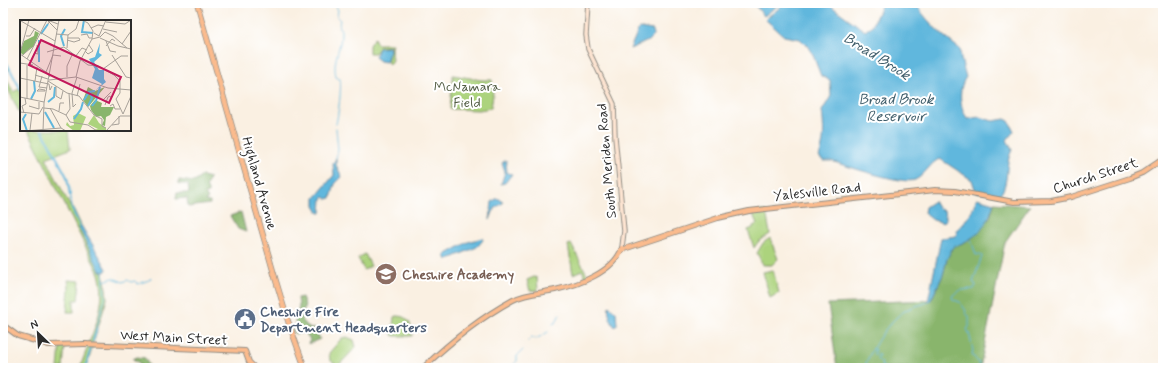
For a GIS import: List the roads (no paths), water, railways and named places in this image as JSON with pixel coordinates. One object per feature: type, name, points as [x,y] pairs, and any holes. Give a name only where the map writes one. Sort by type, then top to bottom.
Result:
[{"type":"highway","name":"Highland Avenue","points":[[198,3],[278,288],[305,368]]},
{"type":"main road","name":"South Meriden Road","points":[[588,3],[587,45],[614,106],[615,137],[624,231],[622,248]]},
{"type":"main road","name":"Church Street","points":[[1006,201],[1039,202],[1071,197],[1135,176],[1163,159]]},
{"type":"main road","name":"Yalesville Road","points":[[622,248],[634,246],[723,217],[777,206],[935,190],[955,191],[1006,201]]},
{"type":"main road","points":[[423,368],[472,326],[515,299],[562,288],[607,270],[614,262],[622,248]]},
{"type":"main road","name":"West Main Street","points":[[3,325],[18,336],[49,345],[84,344],[245,351],[249,362],[255,368]]},
{"type":"water","points":[[753,3],[781,3],[764,16]]},
{"type":"water","name":"Broad Brook Reservoir","points":[[786,3],[827,3],[865,31],[872,26],[882,4],[895,3],[918,7],[937,30],[960,49],[966,77],[963,82],[961,92],[961,104],[968,119],[979,117],[993,121],[1005,119],[1009,121],[1014,131],[1007,140],[1012,150],[1008,161],[1005,184],[1000,195],[976,192],[972,180],[940,159],[933,163],[919,178],[908,181],[887,178],[861,171],[831,161],[824,161],[819,157],[824,134],[822,111],[831,96],[830,80],[821,76],[811,50],[800,39],[784,36],[765,19]]},
{"type":"water","points":[[639,28],[653,30],[654,35],[648,41],[630,49]]},
{"type":"water","points":[[389,47],[390,50],[386,62],[380,61],[375,57],[379,48]]},
{"type":"water","points":[[336,158],[336,165],[342,177],[335,184],[331,198],[327,199],[324,197],[322,199],[321,213],[319,213],[315,206],[315,198],[334,175],[333,164]]},
{"type":"water","points":[[506,160],[507,173],[512,174],[505,183],[501,184],[505,172],[502,163]]},
{"type":"water","points":[[977,198],[994,203],[988,219],[975,236],[953,247],[947,259],[943,275],[931,300],[928,301],[941,238],[956,236],[957,230],[970,215]]},
{"type":"water","points":[[496,199],[500,199],[503,203],[494,209],[490,220],[492,202]]},
{"type":"water","points":[[934,201],[938,208],[944,211],[946,219],[944,223],[933,220],[924,213],[925,207]]},
{"type":"water","points":[[82,227],[107,269],[105,272],[100,271],[79,228]]},
{"type":"water","points":[[482,238],[483,240],[477,247],[447,260],[445,255],[468,242]]},
{"type":"water","points":[[609,306],[616,312],[617,325],[615,327],[610,317]]},
{"type":"waterway","points":[[334,3],[338,10],[337,17],[340,20],[339,25],[341,32],[335,64],[336,77],[340,79],[340,102],[336,124]]},
{"type":"waterway","points":[[3,56],[20,88]]},
{"type":"waterway","points":[[336,128],[338,149],[336,158]]},
{"type":"waterway","points":[[43,131],[67,177],[72,209],[82,230]]},
{"type":"waterway","points":[[971,240],[976,255],[979,254],[982,256],[973,282],[976,285],[974,289],[961,290],[953,295],[952,298],[960,302],[966,311],[965,313],[969,316],[969,327],[967,329],[973,351],[972,355],[979,363],[979,368]]},
{"type":"waterway","points":[[97,327],[105,298],[103,272]]},
{"type":"waterway","points":[[104,281],[113,278],[123,282],[127,280],[131,282],[135,281],[138,284],[151,278]]},
{"type":"waterway","name":"Broad Brook","points":[[864,368],[877,342],[888,326],[910,308],[926,303],[930,300]]},
{"type":"waterway","points":[[553,324],[556,322],[560,314]]},
{"type":"waterway","points":[[93,341],[97,327]]},
{"type":"waterway","points":[[528,341],[531,337],[536,339],[548,332]]},
{"type":"waterway","points":[[85,368],[91,348]]},
{"type":"waterway","points":[[873,348],[875,350],[874,355],[879,355],[877,359],[882,363],[881,366],[885,368]]},
{"type":"waterway","points":[[505,368],[507,366],[512,366],[517,361],[517,356],[523,350]]},
{"type":"place","name":"Cheshire Academy","points":[[386,274]]},
{"type":"place","name":"Cheshire Fire Department Headquarters","points":[[245,319]]},
{"type":"park label","name":"McNamara Field","points":[[467,94]]}]
